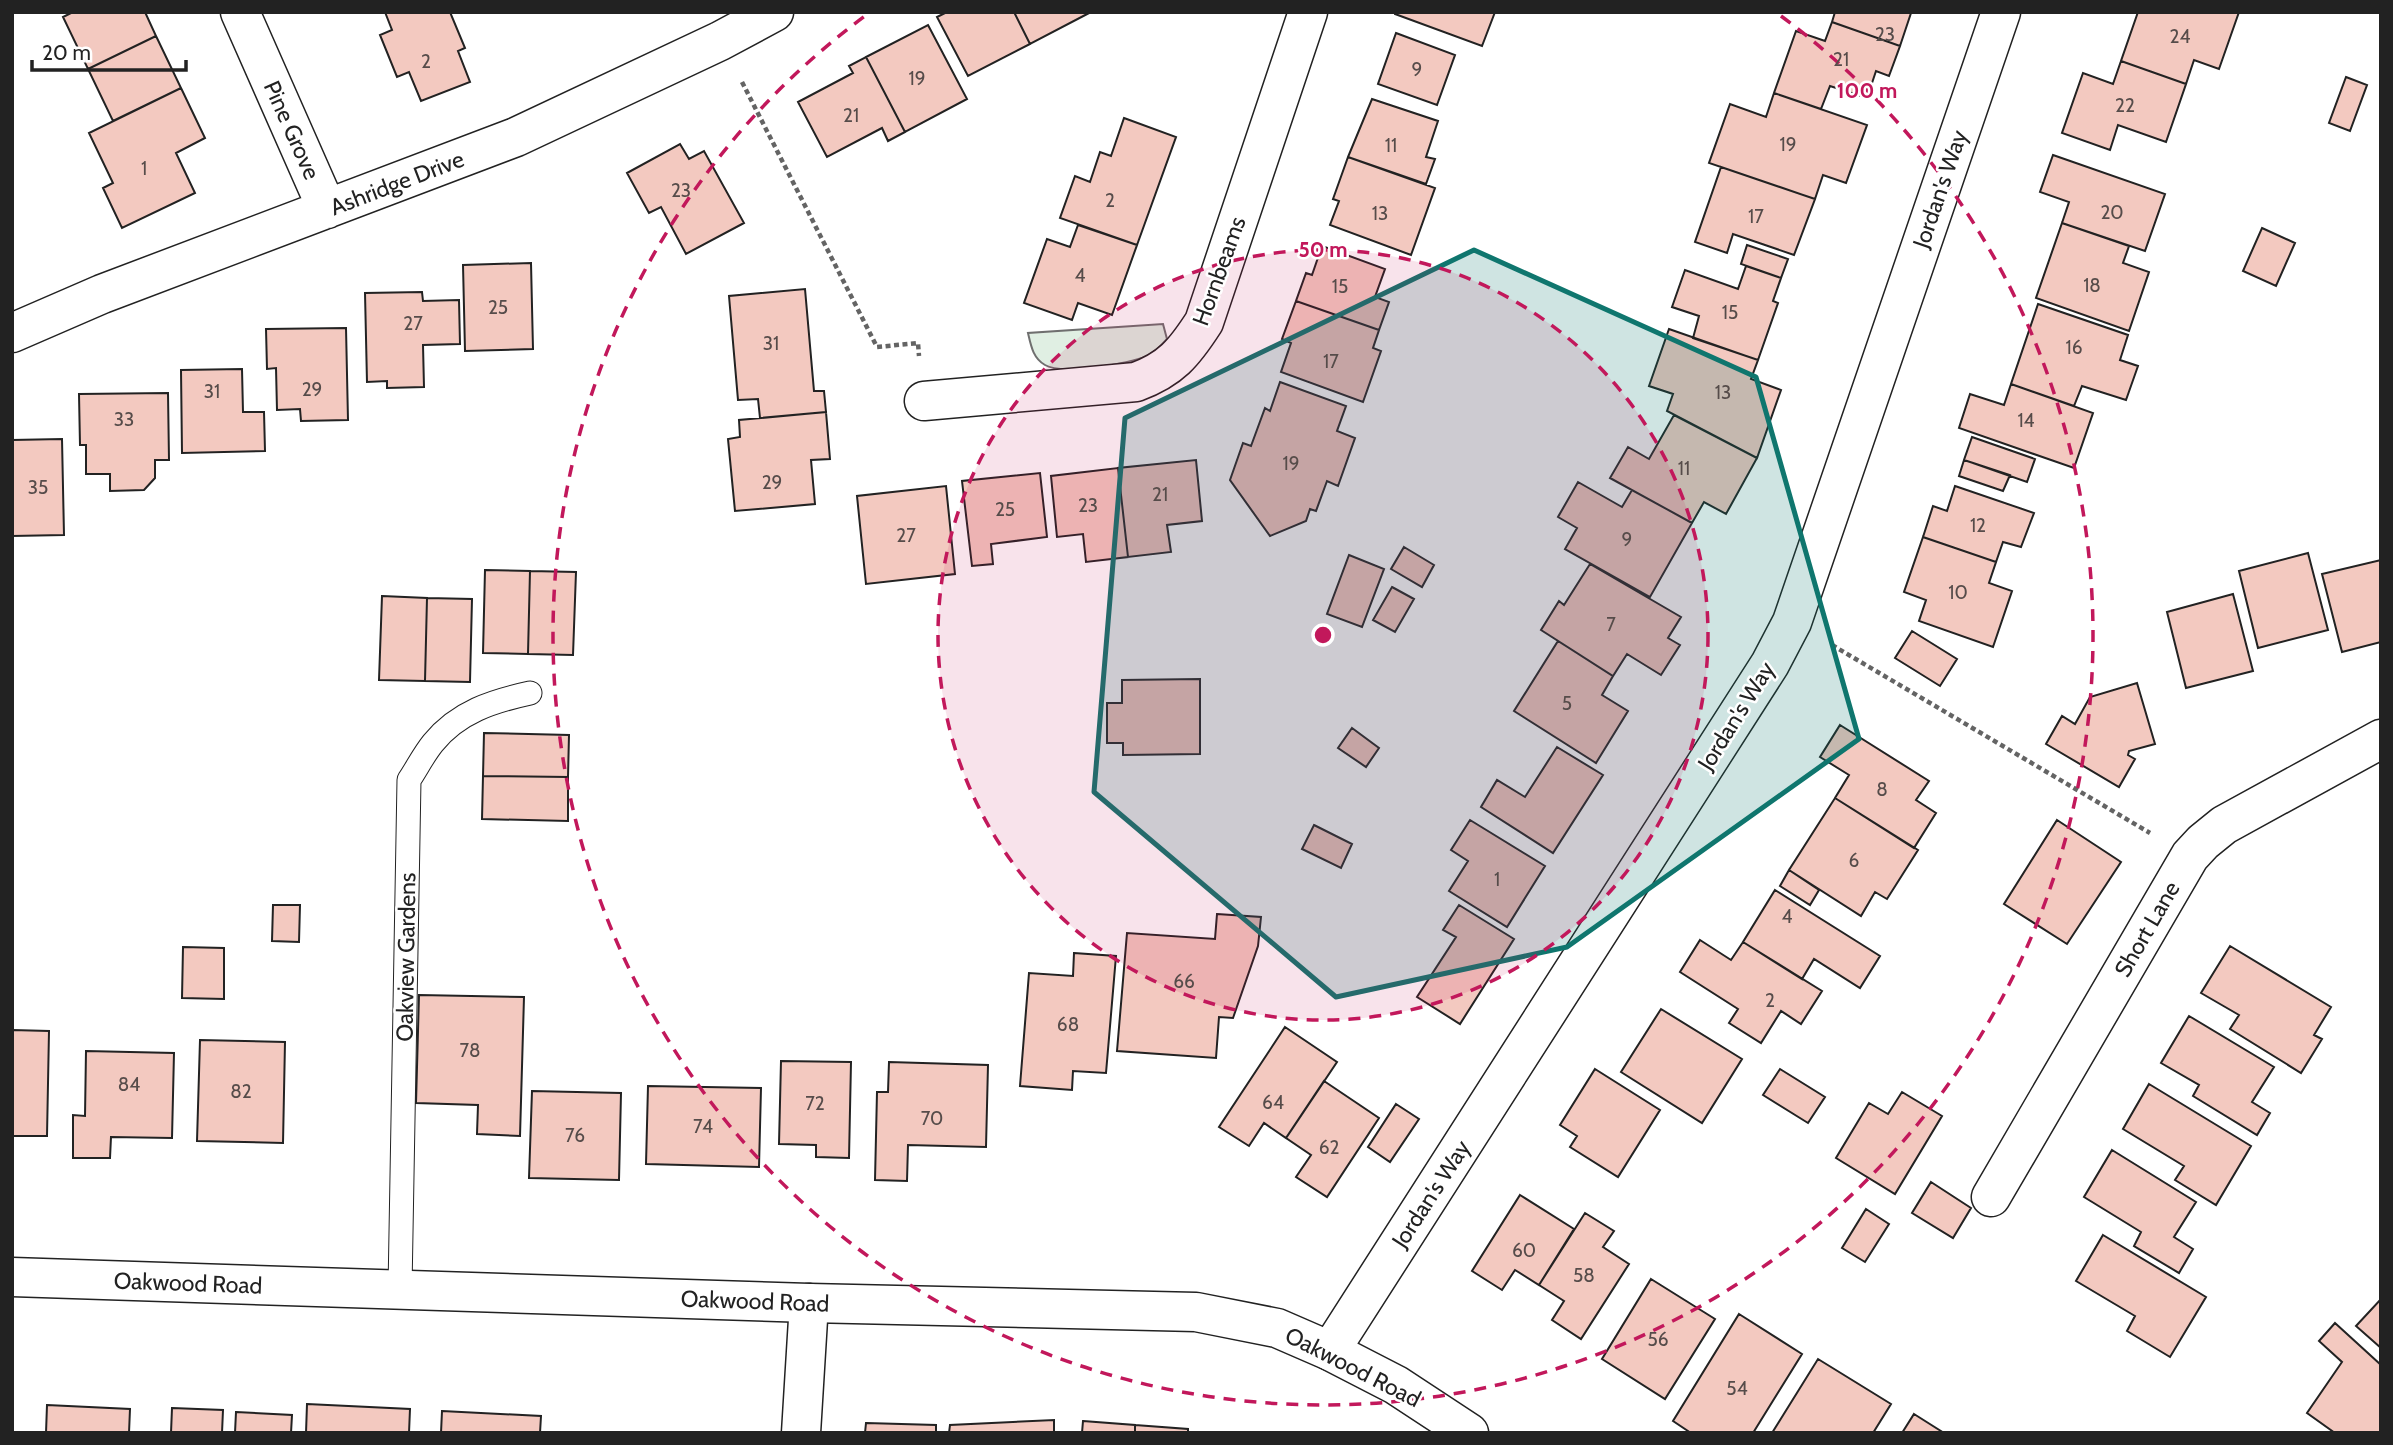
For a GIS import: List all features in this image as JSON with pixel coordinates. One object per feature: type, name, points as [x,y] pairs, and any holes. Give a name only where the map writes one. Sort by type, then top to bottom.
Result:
[{"type":"street","name":"Pine Grove","points":[[240,12],[327,209]]},
{"type":"street","name":"Ashridge Drive","points":[[12,333],[102,294],[516,137],[720,41],[774,12]]},
{"type":"street","name":"Hornbeams","points":[[924,401],[1136,382],[1158,373],[1175,360],[1204,322],[1308,12]]},
{"type":"street","name":"Jordan's Way","points":[[1330,1351],[1770,664],[1792,622],[2001,12]]},
{"type":"street","name":"Short Lane","points":[[1991,1197],[2190,856],[2224,825],[2381,739]]},
{"type":"street","name":"Oakwood Road","points":[[12,1277],[809,1303],[1196,1312],[1277,1328],[1330,1351],[1396,1385],[1469,1433]]},
{"type":"street","points":[[801,1433],[809,1303]]},
{"type":"lane","name":"Oakview Gardens","points":[[400,1290],[409,780],[434,742],[469,712],[493,701],[530,693]]},
{"type":"path","points":[[720,41],[877,347],[918,343],[924,401]]},
{"type":"path","points":[[1792,622],[2190,856]]},
{"type":"highlighted area","points":[[1474,250],[1756,377],[1859,739],[1567,947],[1336,997],[1094,792],[1125,418]]},
{"type":"green space","points":[[1163,324],[1167,339],[1147,356],[1080,369],[1045,365],[1035,355],[1028,333]]},
{"type":"building","points":[[73,12],[145,12],[156,36],[88,69],[63,17]]},
{"type":"building","points":[[385,12],[450,12],[465,48],[458,51],[470,82],[421,101],[409,72],[397,77],[380,35],[392,30]]},
{"type":"building","points":[[947,12],[1014,12],[1030,44],[968,76],[937,17]]},
{"type":"building","points":[[1014,12],[1091,12],[1030,44]]},
{"type":"building","points":[[1395,12],[1495,12],[1482,46]]},
{"type":"building","points":[[1835,12],[1911,13],[1900,46],[1832,22]]},
{"type":"building","points":[[2138,12],[2239,12],[2219,69],[2194,60],[2186,84],[2121,61]]},
{"type":"building","points":[[1832,22],[1900,46],[1889,76],[1876,71],[1867,98],[1830,86],[1821,109],[1774,93],[1796,31],[1825,41]]},
{"type":"building","points":[[928,25],[967,99],[905,132],[866,57]]},
{"type":"building","points":[[1396,33],[1455,55],[1437,105],[1378,84]]},
{"type":"building","points":[[156,36],[181,88],[113,121],[88,69]]},
{"type":"building","points":[[866,57],[905,132],[888,141],[882,128],[827,157],[798,102],[853,73],[849,66]]},
{"type":"building","points":[[2121,61],[2186,84],[2166,142],[2118,125],[2110,150],[2062,133],[2083,73],[2113,84]]},
{"type":"building","points":[[2346,77],[2367,85],[2350,131],[2329,123]]},
{"type":"building","points":[[181,88],[205,138],[176,153],[195,193],[122,228],[103,188],[113,183],[89,133]]},
{"type":"building","points":[[1774,93],[1867,125],[1846,183],[1823,175],[1815,199],[1709,163],[1730,104],[1766,117]]},
{"type":"building","points":[[1372,99],[1438,121],[1426,157],[1435,159],[1426,184],[1348,157]]},
{"type":"building","points":[[1124,118],[1176,137],[1137,245],[1060,218],[1075,176],[1090,182],[1100,152],[1111,156]]},
{"type":"building","points":[[680,144],[689,159],[704,151],[744,223],[686,254],[661,207],[649,213],[627,173]]},
{"type":"building","points":[[2053,155],[2165,194],[2145,251],[2062,223],[2069,202],[2040,192]]},
{"type":"building","points":[[1348,157],[1435,188],[1411,255],[1330,225],[1339,201],[1333,199]]},
{"type":"building","points":[[1721,167],[1815,199],[1794,255],[1733,234],[1727,253],[1695,242]]},
{"type":"building","points":[[2062,223],[2129,246],[2123,263],[2149,272],[2129,331],[2036,298]]},
{"type":"building","points":[[1078,225],[1137,245],[1112,315],[1078,303],[1072,320],[1024,303],[1047,239],[1070,247]]},
{"type":"building","points":[[2262,228],[2295,243],[2276,286],[2243,271]]},
{"type":"building","points":[[1747,245],[1788,259],[1781,278],[1741,264]]},
{"type":"building","points":[[1322,246],[1385,269],[1375,297],[1389,302],[1379,330],[1296,301],[1306,273],[1312,275]]},
{"type":"building","points":[[531,263],[533,349],[465,351],[463,265]]},
{"type":"building","points":[[1746,266],[1781,278],[1773,301],[1778,303],[1758,360],[1693,338],[1699,316],[1672,307],[1685,270],[1738,289]]},
{"type":"building","points":[[805,289],[814,391],[824,391],[826,412],[760,418],[758,399],[738,400],[729,296]]},
{"type":"building","points":[[422,292],[423,301],[459,300],[460,344],[423,345],[424,387],[387,388],[387,381],[367,382],[365,293]]},
{"type":"building","points":[[1296,301],[1379,330],[1373,348],[1381,351],[1363,402],[1281,372],[1291,343],[1282,339]]},
{"type":"building","points":[[2038,304],[2128,335],[2120,360],[2138,366],[2126,400],[2082,386],[2074,406],[2011,384]]},
{"type":"building","points":[[346,328],[348,420],[301,421],[300,409],[277,410],[276,368],[267,369],[266,329]]},
{"type":"building","points":[[1669,329],[1758,360],[1751,379],[1781,390],[1757,458],[1667,411],[1673,394],[1649,386]]},
{"type":"building","points":[[242,369],[243,412],[264,412],[265,451],[182,453],[181,370]]},
{"type":"building","points":[[1280,382],[1346,406],[1337,431],[1355,438],[1338,486],[1327,481],[1316,511],[1310,509],[1306,521],[1270,536],[1230,480],[1243,443],[1251,446],[1265,408],[1270,411]]},
{"type":"building","points":[[2011,384],[2093,413],[2074,468],[1959,428],[1970,394],[2004,405]]},
{"type":"building","points":[[168,393],[169,460],[155,460],[155,478],[144,490],[110,491],[110,474],[86,474],[86,445],[80,445],[79,394]]},
{"type":"building","points":[[826,412],[830,459],[811,460],[815,504],[735,511],[728,439],[740,437],[739,420]]},
{"type":"building","points":[[1674,415],[1757,458],[1726,514],[1704,502],[1692,523],[1610,478],[1628,447],[1649,459]]},
{"type":"building","points":[[1972,437],[2035,459],[2027,482],[1964,460]]},
{"type":"building","points":[[62,439],[64,535],[12,536],[12,440]]},
{"type":"building","points":[[1196,460],[1202,521],[1167,525],[1171,552],[1128,557],[1118,468]]},
{"type":"building","points":[[1964,460],[2010,475],[2003,491],[1959,476]]},
{"type":"building","points":[[1118,468],[1128,557],[1086,562],[1083,534],[1057,537],[1051,476]]},
{"type":"building","points":[[1040,473],[1047,537],[991,544],[993,564],[972,566],[962,481]]},
{"type":"building","points":[[1578,482],[1622,507],[1632,490],[1692,523],[1650,597],[1565,549],[1577,528],[1558,517]]},
{"type":"building","points":[[946,486],[955,574],[866,584],[857,496]]},
{"type":"building","points":[[1955,486],[2034,513],[2021,547],[2003,542],[1996,562],[1923,537],[1933,506],[1947,511]]},
{"type":"building","points":[[1923,537],[1996,562],[1989,583],[2012,591],[1993,647],[1919,621],[1926,600],[1904,592]]},
{"type":"building","points":[[1404,547],[1434,565],[1422,587],[1391,569]]},
{"type":"building","points":[[2308,553],[2328,630],[2258,648],[2239,571]]},
{"type":"building","points":[[1349,555],[1384,569],[1362,627],[1327,614]]},
{"type":"building","points":[[2381,560],[2381,642],[2342,652],[2322,574]]},
{"type":"building","points":[[1590,564],[1681,617],[1668,638],[1680,645],[1661,675],[1627,654],[1613,676],[1541,630],[1559,601],[1564,605]]},
{"type":"building","points":[[485,570],[530,571],[528,654],[483,653]]},
{"type":"building","points":[[530,571],[576,572],[573,655],[528,654]]},
{"type":"building","points":[[1392,587],[1414,599],[1395,632],[1373,620]]},
{"type":"building","points":[[2233,594],[2253,671],[2186,688],[2167,612]]},
{"type":"building","points":[[382,596],[427,598],[425,681],[379,680]]},
{"type":"building","points":[[427,598],[472,599],[470,682],[425,681]]},
{"type":"building","points":[[1912,631],[1957,659],[1940,686],[1895,658]]},
{"type":"building","points":[[1558,641],[1613,676],[1602,695],[1628,711],[1596,763],[1514,711]]},
{"type":"building","points":[[1200,679],[1200,754],[1123,755],[1123,743],[1107,743],[1107,703],[1122,703],[1122,680]]},
{"type":"building","points":[[2137,683],[2155,744],[2129,751],[2128,755],[2135,759],[2119,787],[2046,744],[2062,716],[2075,724],[2090,697]]},
{"type":"building","points":[[1840,725],[1929,781],[1916,800],[1936,813],[1914,848],[1835,798],[1849,775],[1820,757]]},
{"type":"building","points":[[1352,728],[1379,748],[1366,767],[1338,748]]},
{"type":"building","points":[[484,733],[569,735],[568,777],[483,776]]},
{"type":"building","points":[[1557,747],[1603,775],[1553,853],[1481,807],[1497,780],[1525,797]]},
{"type":"building","points":[[483,776],[568,777],[568,821],[482,819]]},
{"type":"building","points":[[1835,798],[1918,850],[1887,899],[1875,892],[1861,916],[1789,870]]},
{"type":"building","points":[[1470,820],[1545,866],[1507,927],[1449,891],[1468,861],[1451,850]]},
{"type":"building","points":[[2057,820],[2121,862],[2067,944],[2004,904]]},
{"type":"building","points":[[1314,825],[1352,844],[1341,868],[1302,849]]},
{"type":"building","points":[[1789,870],[1819,890],[1810,905],[1780,886]]},
{"type":"building","points":[[1775,890],[1880,956],[1860,988],[1814,959],[1802,979],[1743,942]]},
{"type":"building","points":[[273,905],[300,905],[299,942],[272,941]]},
{"type":"building","points":[[1459,905],[1514,939],[1460,1024],[1417,997],[1456,937],[1443,930]]},
{"type":"building","points":[[1217,914],[1261,917],[1258,946],[1233,1018],[1219,1017],[1216,1058],[1117,1051],[1127,933],[1215,939]]},
{"type":"building","points":[[1700,940],[1731,960],[1743,942],[1822,991],[1801,1024],[1781,1011],[1761,1043],[1729,1023],[1738,1009],[1680,972]]},
{"type":"building","points":[[2230,946],[2331,1007],[2314,1035],[2322,1039],[2301,1073],[2230,1029],[2239,1015],[2201,993]]},
{"type":"building","points":[[183,947],[224,948],[224,999],[182,998]]},
{"type":"building","points":[[1074,953],[1116,956],[1106,1073],[1073,1071],[1072,1090],[1020,1086],[1029,973],[1073,976]]},
{"type":"building","points":[[419,995],[524,997],[520,1136],[477,1134],[478,1105],[416,1103]]},
{"type":"building","points":[[1661,1009],[1742,1059],[1702,1123],[1621,1072]]},
{"type":"building","points":[[2189,1016],[2274,1067],[2252,1102],[2270,1113],[2257,1135],[2193,1096],[2199,1085],[2161,1063]]},
{"type":"building","points":[[1285,1027],[1337,1062],[1286,1138],[1264,1123],[1249,1146],[1219,1127]]},
{"type":"building","points":[[12,1030],[49,1031],[47,1136],[12,1136]]},
{"type":"building","points":[[200,1040],[285,1042],[283,1143],[197,1141]]},
{"type":"building","points":[[86,1051],[174,1053],[172,1138],[111,1137],[110,1158],[73,1158],[73,1115],[85,1116]]},
{"type":"building","points":[[781,1061],[851,1062],[849,1158],[816,1157],[816,1145],[779,1144]]},
{"type":"building","points":[[889,1062],[988,1065],[986,1147],[908,1145],[907,1181],[875,1180],[877,1092],[888,1092]]},
{"type":"building","points":[[1595,1069],[1660,1110],[1618,1177],[1570,1147],[1577,1136],[1560,1125]]},
{"type":"building","points":[[1780,1069],[1825,1097],[1808,1123],[1763,1095]]},
{"type":"building","points":[[1324,1081],[1379,1118],[1327,1197],[1296,1177],[1311,1155],[1286,1138]]},
{"type":"building","points":[[2149,1084],[2251,1146],[2216,1205],[2175,1180],[2184,1166],[2123,1129]]},
{"type":"building","points":[[648,1086],[761,1088],[759,1167],[646,1164]]},
{"type":"building","points":[[532,1091],[621,1093],[619,1180],[529,1178]]},
{"type":"building","points":[[1902,1092],[1942,1116],[1895,1194],[1836,1158],[1869,1103],[1888,1114]]},
{"type":"building","points":[[1396,1104],[1419,1119],[1390,1162],[1368,1147]]},
{"type":"building","points":[[2112,1150],[2196,1202],[2174,1237],[2193,1249],[2179,1273],[2134,1246],[2141,1232],[2084,1197]]},
{"type":"building","points":[[1931,1182],[1971,1208],[1953,1238],[1912,1213]]},
{"type":"building","points":[[1520,1195],[1574,1229],[1539,1285],[1515,1270],[1502,1290],[1472,1271]]},
{"type":"building","points":[[1866,1209],[1889,1224],[1865,1262],[1842,1248]]},
{"type":"building","points":[[1585,1213],[1614,1231],[1603,1247],[1629,1264],[1581,1339],[1552,1320],[1564,1301],[1539,1285]]},
{"type":"building","points":[[2103,1235],[2206,1297],[2170,1357],[2127,1331],[2135,1316],[2076,1281]]},
{"type":"building","points":[[1651,1279],[1715,1319],[1665,1399],[1602,1359]]},
{"type":"building","points":[[2381,1299],[2381,1348],[2356,1326]]},
{"type":"building","points":[[1739,1314],[1802,1354],[1753,1433],[1691,1433],[1673,1421]]},
{"type":"building","points":[[2335,1323],[2381,1365],[2381,1433],[2335,1433],[2307,1413],[2342,1362],[2319,1341]]},
{"type":"building","points":[[1818,1359],[1891,1404],[1873,1433],[1772,1433]]},
{"type":"building","points":[[307,1404],[410,1409],[409,1433],[306,1433]]},
{"type":"building","points":[[47,1405],[130,1409],[129,1433],[46,1433]]},
{"type":"building","points":[[172,1408],[223,1410],[222,1433],[171,1433]]},
{"type":"building","points":[[442,1411],[541,1416],[540,1433],[441,1433]]},
{"type":"building","points":[[236,1412],[292,1415],[291,1433],[235,1433]]},
{"type":"building","points":[[1914,1414],[1944,1433],[1902,1433]]},
{"type":"building","points":[[1054,1420],[1054,1433],[949,1433],[950,1425]]},
{"type":"building","points":[[1083,1421],[1135,1425],[1135,1433],[1082,1433]]},
{"type":"building","points":[[866,1423],[936,1425],[936,1433],[865,1433]]},
{"type":"building","points":[[1135,1425],[1188,1429],[1188,1433],[1135,1433]]}]
